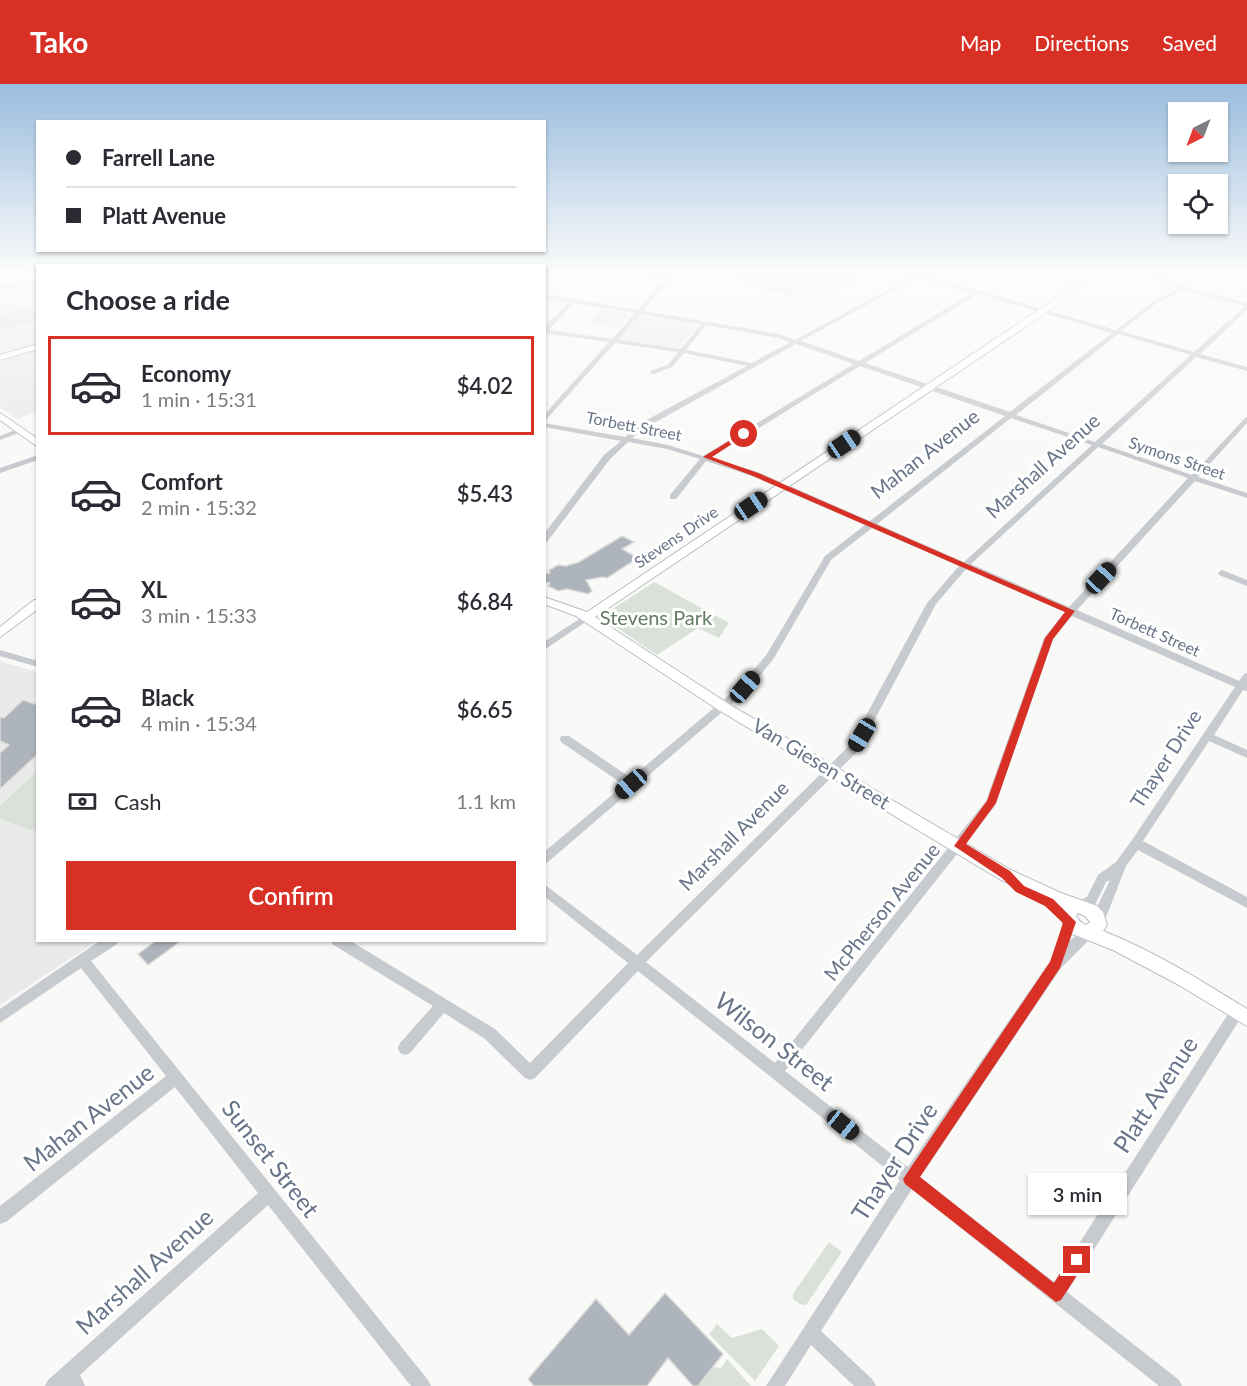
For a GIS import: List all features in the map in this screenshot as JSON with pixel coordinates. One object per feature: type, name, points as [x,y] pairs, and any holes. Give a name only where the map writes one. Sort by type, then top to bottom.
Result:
[{"type":"main road","name":"Stevens Drive","points":[[587,618],[1009,334]]},
{"type":"main road","points":[[0,358],[36,347]]},
{"type":"main road","points":[[0,416],[36,441]]},
{"type":"main road","name":"Van Giesen Street","points":[[546,601],[570,608],[587,618],[722,706],[1006,874],[1020,889],[1074,914],[1076,928],[1094,927]]},
{"type":"main road","points":[[0,633],[36,605]]},
{"type":"main road","points":[[1094,927],[1242,1015]]},
{"type":"street","points":[[564,334],[683,351],[753,365]]},
{"type":"street","points":[[546,418],[619,334]]},
{"type":"street","points":[[652,372],[670,366],[697,334]]},
{"type":"street","name":"Symons Street","points":[[769,334],[797,341],[930,386],[1247,496]]},
{"type":"street","points":[[546,537],[607,456],[625,439],[642,426],[810,334]]},
{"type":"street","points":[[672,497],[706,457],[909,334]]},
{"type":"street","name":"Mahan Avenue","points":[[546,856],[745,687],[771,656],[828,558],[1114,334]]},
{"type":"street","points":[[1122,334],[1247,369]]},
{"type":"street","name":"Marshall Avenue","points":[[442,1006],[490,1034],[530,1073],[637,963],[854,748],[932,603],[964,566],[1219,334]]},
{"type":"street","name":"McPherson Avenue","points":[[776,1072],[959,846],[991,803],[1049,638],[1247,419]]},
{"type":"street","name":"Torbett Street","points":[[546,425],[625,439],[706,457],[782,486],[964,566],[1245,683]]},
{"type":"street","points":[[0,438],[20,431]]},
{"type":"street","points":[[0,471],[36,458]]},
{"type":"street","points":[[1222,573],[1247,583]]},
{"type":"street","name":"Stevens Drive","points":[[546,646],[587,618]]},
{"type":"street","points":[[0,653],[36,663]]},
{"type":"street","name":"Thayer Drive","points":[[1056,964],[1074,914],[1090,901],[1102,879],[1120,865],[1137,843],[1207,736],[1245,683]]},
{"type":"street","points":[[1207,736],[1247,754]]},
{"type":"street","points":[[565,739],[631,784]]},
{"type":"street","points":[[1137,843],[1247,903]]},
{"type":"street","name":"Thayer Drive","points":[[775,1386],[910,1179],[1056,964],[1094,927],[1120,865]]},
{"type":"street","name":"Wilson Street","points":[[546,891],[1173,1386]]},
{"type":"street","points":[[0,1017],[109,942]]},
{"type":"street","points":[[340,942],[442,1006],[405,1048]]},
{"type":"street","name":"Sunset Street","points":[[83,961],[422,1386]]},
{"type":"street","name":"Platt Avenue","points":[[1056,1294],[1242,1015]]},
{"type":"street","name":"Mahan Avenue","points":[[0,1216],[177,1077]]},
{"type":"street","name":"Marshall Avenue","points":[[54,1386],[73,1379],[269,1194]]},
{"type":"street","points":[[811,1334],[867,1386]]},
{"type":"shaded area","points":[[0,334],[36,334],[36,343],[0,355]]},
{"type":"shaded area","points":[[623,334],[691,334],[679,349],[618,340]]},
{"type":"shaded area","points":[[36,350],[36,412],[17,419],[0,407],[0,362]]},
{"type":"shaded area","points":[[0,661],[36,672],[36,942],[95,942],[0,1005]]},
{"type":"green space","name":"Stevens Park","points":[[654,582],[729,623],[719,638],[698,628],[657,655],[604,619],[605,614]]},
{"type":"green space","points":[[36,772],[36,832],[0,819],[0,806]]},
{"type":"green space","points":[[829,1242],[842,1252],[806,1305],[800,1304],[793,1299],[793,1294]]},
{"type":"green space","points":[[717,1324],[732,1338],[762,1329],[779,1346],[755,1381],[709,1334]]},
{"type":"green space","points":[[727,1359],[751,1386],[698,1386],[713,1367],[721,1368]]},
{"type":"building","points":[[622,536],[634,542],[622,549],[638,558],[607,578],[586,580],[592,591],[588,594],[567,589],[558,591],[548,586],[550,583],[546,582],[546,574],[550,573],[549,570],[558,565],[566,566],[579,562]]},
{"type":"building","points":[[23,700],[36,704],[36,756],[0,789],[0,753],[9,745],[0,741],[0,717],[4,718]]},
{"type":"building","points":[[154,942],[179,942],[148,965],[138,954]]},
{"type":"building","points":[[665,1293],[723,1354],[698,1386],[693,1386],[668,1358],[647,1386],[534,1386],[528,1379],[596,1299],[629,1335]]},
{"type":"route","points":[[744,434],[706,457],[755,474],[1071,611],[1049,638],[991,803],[959,846],[1006,874],[1020,889],[1049,903],[1070,922],[1056,964],[910,1179],[1056,1294],[1077,1260]]}]
